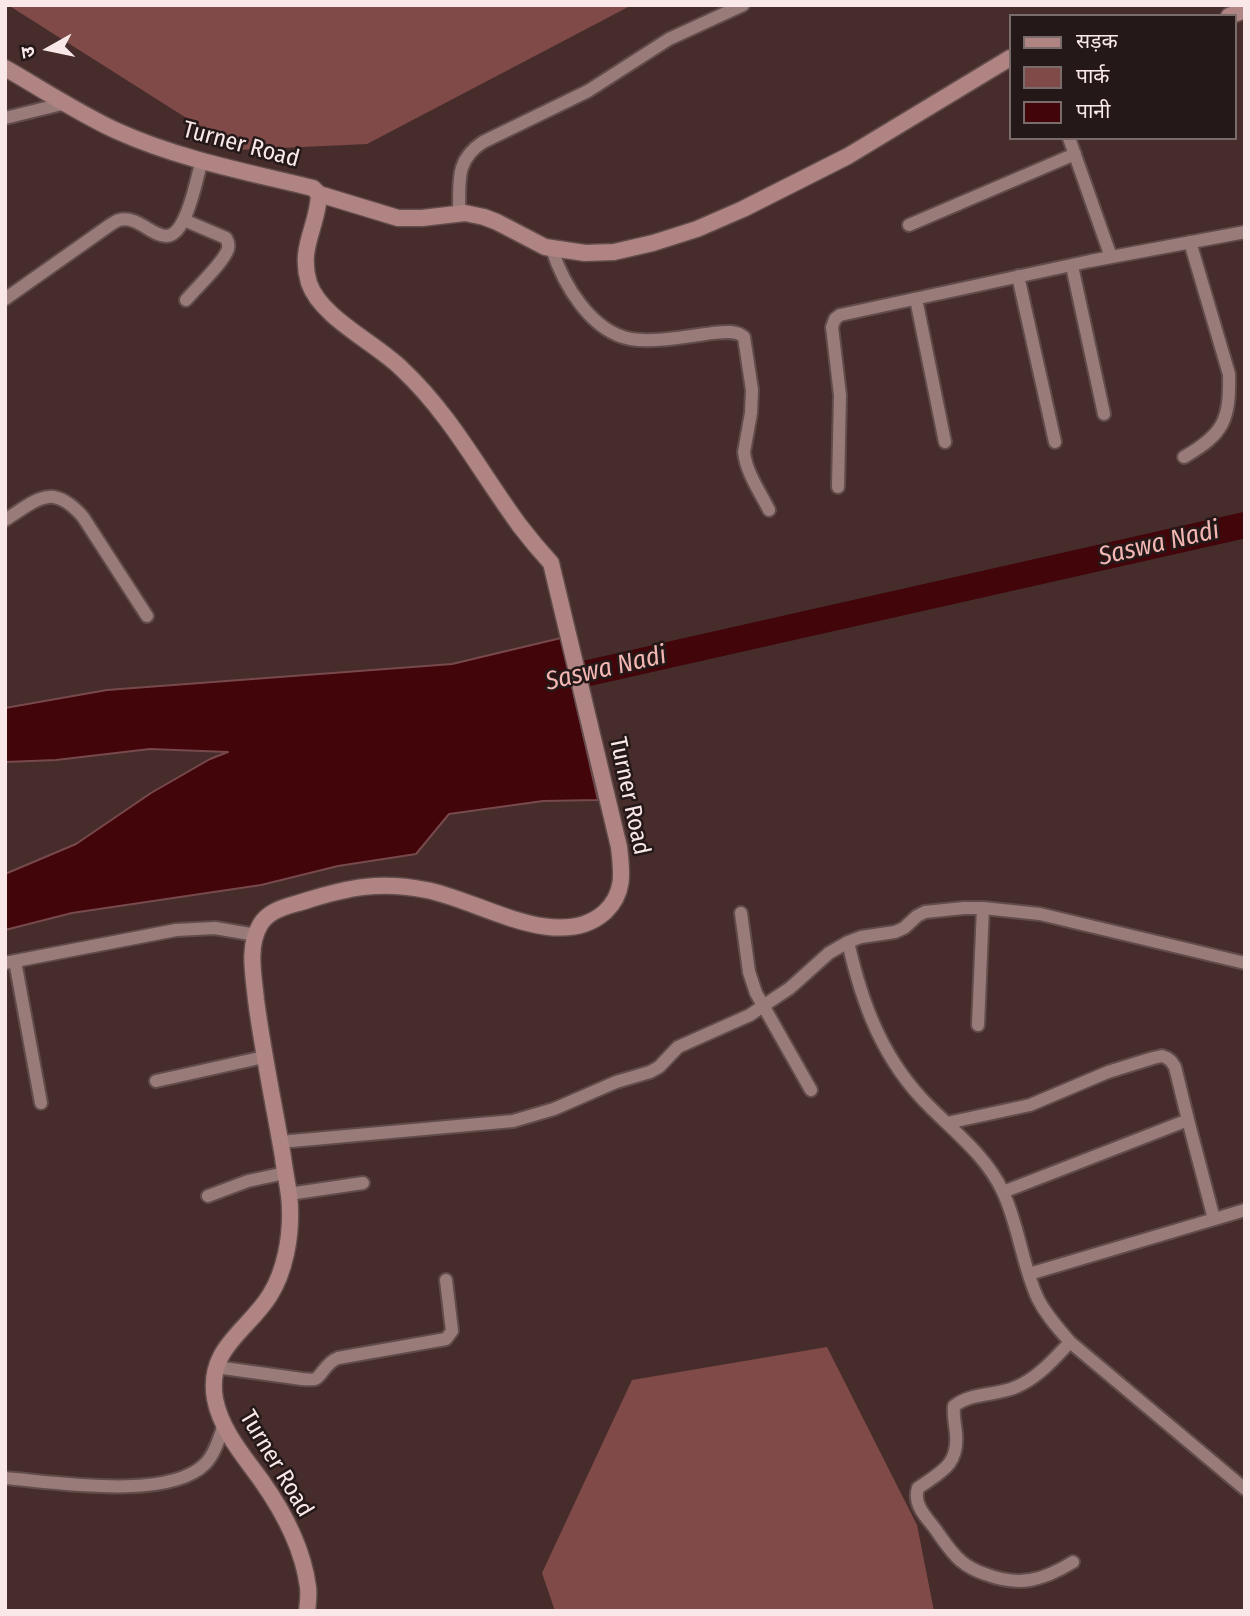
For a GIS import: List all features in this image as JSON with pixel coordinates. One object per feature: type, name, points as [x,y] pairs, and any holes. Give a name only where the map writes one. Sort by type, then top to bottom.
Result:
[{"type":"main road","points":[[319,194],[398,218],[465,213],[497,222],[545,247],[585,253],[614,252],[697,229],[743,209],[848,156],[1009,59]]},
{"type":"main road","name":"Turner Road","points":[[5,68],[92,119],[120,132],[202,161],[313,188],[319,194],[319,208],[308,241],[306,258],[310,285],[321,303],[400,366],[429,396],[466,444],[520,526],[551,563],[619,847],[622,868],[618,894],[614,903],[604,913],[586,924],[551,927],[526,922],[451,896],[393,885],[338,890],[279,909],[268,915],[260,924],[253,959],[254,975],[264,1057],[289,1194],[290,1222],[281,1271],[275,1286],[257,1313],[230,1341],[221,1355],[213,1384],[215,1400],[224,1425],[281,1511],[297,1548],[308,1589],[308,1611]]},
{"type":"street","points":[[459,214],[460,172],[472,149],[588,91],[669,39],[743,5]]},
{"type":"street","points":[[5,118],[66,103]]},
{"type":"street","points":[[1070,140],[1111,257]]},
{"type":"street","points":[[909,225],[1075,154]]},
{"type":"street","points":[[5,299],[120,219],[130,220],[162,236],[173,235],[184,220],[202,161]]},
{"type":"street","points":[[184,220],[226,238],[228,242],[221,261],[186,299]]},
{"type":"street","points":[[838,487],[840,395],[832,327],[840,315],[1018,276],[1245,232]]},
{"type":"street","points":[[1184,457],[1214,437],[1222,426],[1229,393],[1229,374],[1190,242]]},
{"type":"street","points":[[552,248],[565,282],[583,308],[614,333],[629,339],[645,340],[726,332],[744,337],[752,390],[744,452],[749,470],[769,510]]},
{"type":"street","points":[[1072,266],[1104,414]]},
{"type":"street","points":[[1018,276],[1055,442]]},
{"type":"street","points":[[916,299],[945,442]]},
{"type":"street","points":[[5,520],[43,497],[53,496],[75,507],[147,616]]},
{"type":"street","points":[[978,1025],[983,908]]},
{"type":"street","points":[[280,1142],[513,1121],[554,1109],[616,1082],[650,1072],[659,1067],[678,1047],[750,1015],[790,988],[829,953],[860,937],[895,932],[925,912],[983,908],[1040,914],[1245,963]]},
{"type":"street","points":[[741,913],[749,972],[756,993],[811,1090]]},
{"type":"street","points":[[41,1103],[10,962],[176,930],[215,928],[256,935]]},
{"type":"street","points":[[848,942],[865,1006],[898,1070],[929,1106],[976,1152],[1003,1192],[1038,1299],[1053,1323],[1070,1342],[1245,1489]]},
{"type":"street","points":[[947,1123],[1030,1105],[1108,1072],[1162,1056],[1175,1067],[1214,1219]]},
{"type":"street","points":[[156,1081],[264,1057]]},
{"type":"street","points":[[1003,1192],[1188,1120]]},
{"type":"street","points":[[208,1196],[248,1181],[285,1173]]},
{"type":"street","points":[[289,1194],[363,1183]]},
{"type":"street","points":[[1029,1274],[1245,1210]]},
{"type":"street","points":[[216,1367],[314,1380],[331,1361],[338,1358],[446,1339],[452,1331],[446,1280]]},
{"type":"street","points":[[1070,1342],[1049,1364],[1016,1388],[967,1398],[954,1406],[957,1450],[953,1460],[939,1475],[918,1488],[916,1496],[921,1511],[959,1560],[971,1569],[1012,1582],[1055,1573],[1073,1562]]},
{"type":"street","points":[[5,1478],[98,1486],[148,1485],[173,1481],[205,1463],[216,1446],[224,1425]]},
{"type":"green space","points":[[8,5],[632,5],[367,144],[237,150]]},
{"type":"green space","points":[[827,1347],[917,1525],[934,1611],[555,1611],[542,1573],[632,1380]]},
{"type":"water","points":[[561,638],[598,800],[543,801],[449,814],[416,854],[338,866],[261,885],[72,913],[5,930],[5,874],[76,844],[151,793],[210,759],[228,752],[150,749],[56,760],[5,762],[5,708],[107,690],[452,664]]},
{"type":"waterway","name":"Saswa Nadi","points":[[553,681],[1245,525]]}]
